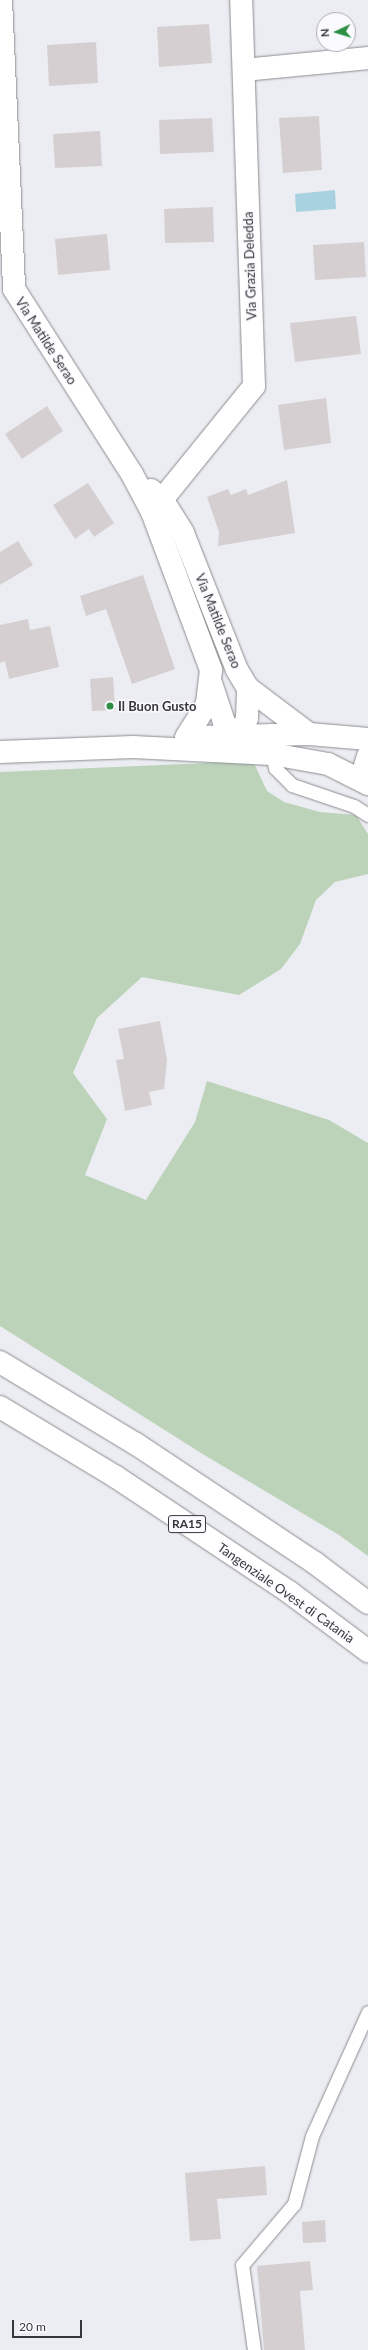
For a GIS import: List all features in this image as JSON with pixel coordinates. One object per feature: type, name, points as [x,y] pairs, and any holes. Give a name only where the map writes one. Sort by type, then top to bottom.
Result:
[{"type":"main road","name":"Via Matilde Serao","points":[[1,0],[7,290],[132,474],[157,506],[183,532],[236,670],[248,688],[309,734]]},
{"type":"main road","name":"Via Grazia Deledda","points":[[157,506],[254,386],[241,0]]},
{"type":"main road","points":[[244,70],[368,58]]},
{"type":"main road","name":"Via Matilde Serao","points":[[157,506],[211,670],[207,704],[186,738]]},
{"type":"main road","points":[[210,682],[224,722],[233,737],[263,754]]},
{"type":"main road","points":[[215,752],[243,729],[247,718],[248,688]]},
{"type":"main road","points":[[133,747],[186,738],[309,734],[368,739]]},
{"type":"main road","points":[[0,752],[133,747],[263,754],[328,764],[368,784]]},
{"type":"main road","points":[[368,756],[365,766],[368,779]]},
{"type":"main road","points":[[0,1362],[136,1444],[315,1563],[368,1603]]},
{"type":"main road","name":"Tangenziale Ovest di Catania","points":[[0,1407],[116,1477],[236,1556],[289,1592],[368,1652]]},
{"type":"lane","points":[[263,754],[292,785],[354,806],[368,815]]},
{"type":"lane","points":[[254,2350],[242,2265],[294,2204],[312,2136],[368,2012]]},
{"type":"green space","points":[[253,761],[267,791],[284,802],[320,812],[356,815],[368,834],[368,874],[335,882],[316,900],[300,944],[281,969],[239,995],[142,977],[97,1018],[73,1073],[107,1119],[85,1175],[146,1200],[195,1122],[207,1081],[329,1120],[368,1143],[368,1556],[339,1535],[201,1453],[0,1326],[0,772]]},
{"type":"water","points":[[335,190],[336,209],[296,212],[295,194]]},
{"type":"building","points":[[209,24],[212,63],[159,67],[157,27]]},
{"type":"building","points":[[96,42],[98,83],[49,86],[47,45]]},
{"type":"building","points":[[319,116],[322,170],[283,173],[279,118]]},
{"type":"building","points":[[212,118],[214,152],[160,154],[159,120]]},
{"type":"building","points":[[100,131],[102,166],[55,168],[53,134]]},
{"type":"building","points":[[213,207],[214,242],[165,243],[164,209]]},
{"type":"building","points":[[107,234],[110,270],[58,275],[55,239]]},
{"type":"building","points":[[364,242],[366,277],[315,280],[313,245]]},
{"type":"building","points":[[356,316],[361,354],[295,362],[290,323]]},
{"type":"building","points":[[326,398],[331,443],[284,450],[278,405]]},
{"type":"building","points":[[47,406],[63,431],[22,459],[5,434]]},
{"type":"building","points":[[287,480],[295,533],[218,546],[219,532],[207,497],[228,489],[231,495],[246,489],[248,495]]},
{"type":"building","points":[[88,483],[114,523],[94,537],[89,529],[75,539],[53,505]]},
{"type":"building","points":[[18,541],[33,565],[0,585],[0,552]]},
{"type":"building","points":[[143,575],[175,669],[132,684],[106,609],[86,616],[80,596]]},
{"type":"building","points":[[28,619],[30,630],[50,626],[59,667],[9,679],[5,661],[0,663],[0,625]]},
{"type":"building","points":[[113,677],[115,710],[92,711],[90,679]]},
{"type":"building","points":[[160,1021],[167,1060],[164,1089],[149,1092],[152,1105],[125,1111],[116,1060],[124,1059],[118,1029]]},
{"type":"building","points":[[265,2166],[267,2195],[217,2199],[221,2239],[190,2241],[185,2173]]},
{"type":"building","points":[[325,2220],[326,2242],[303,2243],[302,2222]]},
{"type":"building","points":[[310,2261],[313,2290],[300,2291],[305,2350],[264,2350],[257,2266]]},
{"type":"place","name":"Il Buon Gusto","points":[[110,706]]}]
